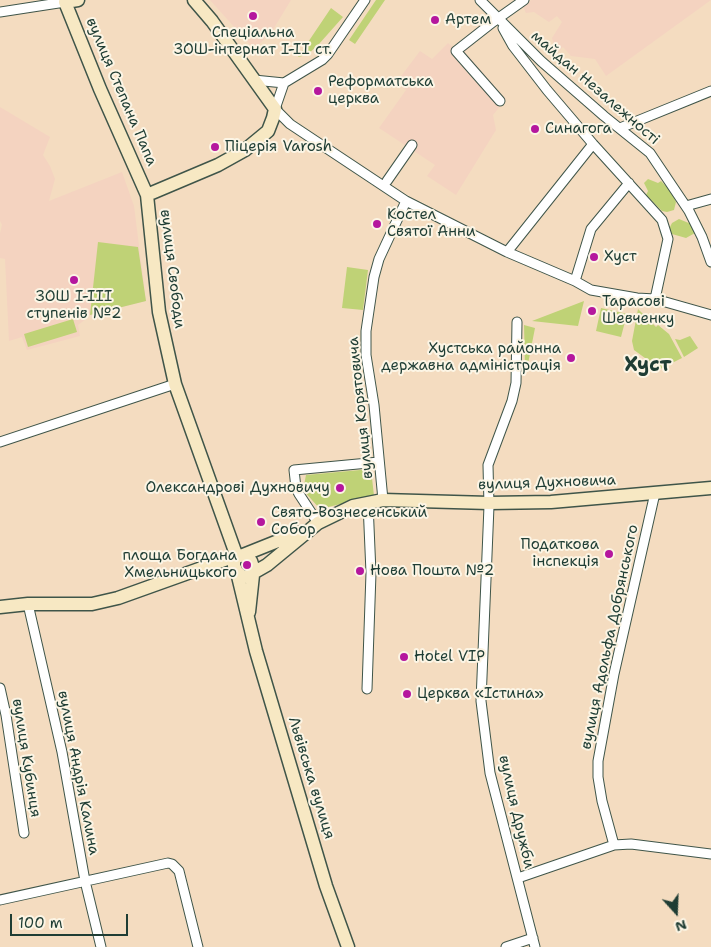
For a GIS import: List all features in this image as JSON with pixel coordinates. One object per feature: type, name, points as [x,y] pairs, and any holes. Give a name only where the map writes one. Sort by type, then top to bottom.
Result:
[{"type":"main road","points":[[194,0],[212,21],[275,109]]},
{"type":"main road","name":"вулиця Степана Папа","points":[[71,1],[100,89],[147,195]]},
{"type":"main road","name":"вулиця Свободи","points":[[238,557],[199,455],[175,384],[158,306],[147,195],[218,165],[245,150],[270,128],[275,109]]},
{"type":"main road","name":"вулиця Духновича","points":[[383,500],[488,503],[563,501],[711,488]]},
{"type":"main road","points":[[0,607],[28,604],[92,604],[118,598],[269,546],[353,506],[383,500]]},
{"type":"main road","points":[[238,557],[234,566],[237,572],[243,577],[253,574],[267,565],[316,524]]},
{"type":"main road","points":[[238,557],[251,561],[253,574]]},
{"type":"main road","name":"Львівська вулиця","points":[[237,572],[256,651],[321,868],[348,947]]},
{"type":"main road","name":"Львівська вулиця","points":[[248,617],[253,574]]},
{"type":"street","points":[[365,0],[328,54],[284,83],[275,109],[295,128],[406,201],[507,252],[575,280],[591,290],[637,298],[655,299],[711,315]]},
{"type":"street","name":"майдан Незалежності","points":[[480,0],[541,61],[650,153],[690,205],[706,237],[711,262]]},
{"type":"street","points":[[500,101],[456,51],[524,0]]},
{"type":"street","points":[[0,12],[71,1]]},
{"type":"street","name":"майдан Незалежності","points":[[498,19],[513,46],[530,68],[593,144],[662,220],[668,239],[655,299]]},
{"type":"street","points":[[254,80],[284,83]]},
{"type":"street","points":[[620,128],[711,91]]},
{"type":"street","points":[[507,252],[593,144]]},
{"type":"street","points":[[387,181],[412,145]]},
{"type":"street","points":[[575,280],[591,229],[629,183]]},
{"type":"street","points":[[690,205],[711,199]]},
{"type":"street","name":"вулиця Корятовича","points":[[383,500],[366,355],[366,331],[374,277],[379,259],[406,201]]},
{"type":"street","name":"вулиця Дружби","points":[[517,322],[516,383],[512,401],[488,465],[481,701],[490,773],[534,942]]},
{"type":"street","points":[[0,442],[175,384]]},
{"type":"street","points":[[316,524],[296,488],[294,470],[380,462]]},
{"type":"street","name":"вулиця Адольфа Добрянського","points":[[614,845],[602,801],[598,777],[598,761],[612,683],[655,493]]},
{"type":"street","points":[[367,689],[371,573],[368,503]]},
{"type":"street","name":"вулиця Андрія Калина","points":[[28,604],[62,752],[85,881],[101,947]]},
{"type":"street","name":"вулиця Кубинця","points":[[0,688],[6,715],[24,834]]},
{"type":"street","points":[[518,878],[614,845],[631,844],[711,854]]},
{"type":"street","points":[[0,900],[168,863],[172,864],[179,871],[198,947]]},
{"type":"street","points":[[506,947],[534,942]]},
{"type":"shaded area","name":"Спеціальна ЗОШ-інтернат І-ІІ ст.","points":[[210,0],[291,0],[271,33],[254,49]]},
{"type":"shaded area","points":[[532,0],[711,0],[606,76],[595,59],[571,56],[563,47],[553,56],[548,50],[554,45],[552,38],[562,22],[557,16],[549,22],[534,12],[526,13],[522,4]]},
{"type":"shaded area","points":[[485,20],[491,28],[465,52],[506,99],[493,115],[496,130],[456,195],[427,176],[435,165],[379,128],[406,90],[396,83],[420,51],[432,59],[448,43],[454,48]]},
{"type":"shaded area","name":"ЗОШ І-ІІІ ступенів №2","points":[[0,107],[50,137],[43,155],[55,179],[49,201],[122,172],[134,206],[146,301],[90,315],[86,314],[86,319],[78,325],[80,336],[27,350],[22,337],[9,341],[5,259],[0,258],[2,225],[0,221]]},
{"type":"green space","points":[[376,0],[385,0],[355,44],[349,40]]},
{"type":"green space","points":[[331,8],[343,17],[307,55],[298,57]]},
{"type":"green space","points":[[648,179],[658,183],[661,181],[671,191],[676,202],[674,210],[662,211],[646,195],[648,191],[644,183]]},
{"type":"green space","points":[[679,219],[691,224],[695,233],[686,238],[672,234],[670,227],[672,223]]},
{"type":"green space","points":[[98,242],[138,247],[146,301],[90,315]]},
{"type":"green space","points":[[347,267],[368,270],[363,310],[342,308]]},
{"type":"green space","points":[[584,301],[578,326],[532,321]]},
{"type":"green space","points":[[601,308],[627,314],[621,337],[596,331]]},
{"type":"green space","points":[[638,309],[656,327],[658,325],[669,334],[682,358],[660,369],[634,350],[632,341]]},
{"type":"green space","points":[[73,319],[77,332],[28,347],[24,334]]},
{"type":"green space","points":[[524,325],[535,328],[527,369],[525,368]]},
{"type":"green space","points":[[690,336],[698,348],[684,357],[675,339],[680,340]]},
{"type":"green space","points":[[371,469],[374,496],[320,509],[303,490],[306,475]]},
{"type":"place","name":"Спеціальна ЗОШ-інтернат І-ІІ ст.","points":[[253,16]]},
{"type":"place","name":"Артем","points":[[435,20]]},
{"type":"place","name":"Реформатська церква","points":[[318,91]]},
{"type":"place","name":"Синагога","points":[[535,129]]},
{"type":"place","name":"Піцерія Varosh","points":[[215,147]]},
{"type":"place","name":"Костел Святої Анни","points":[[377,224]]},
{"type":"place","name":"Хуст","points":[[594,257]]},
{"type":"place","name":"ЗОШ І-ІІІ ступенів №2","points":[[74,280]]},
{"type":"place","name":"Тарасові Шевченку","points":[[592,311]]},
{"type":"place","name":"Хустська районна державна адміністрація","points":[[571,358]]},
{"type":"place","name":"Олександрові Духновичу","points":[[340,488]]},
{"type":"place","name":"Свято-Вознесенський Собор","points":[[261,522]]},
{"type":"place","name":"Податкова інспекція","points":[[609,554]]},
{"type":"place","name":"площа Богдана Хмельницького","points":[[247,565]]},
{"type":"place","name":"Нова Пошта №2","points":[[360,571]]},
{"type":"place","name":"Hotel VIP","points":[[404,657]]},
{"type":"place","name":"Церква «Істина»","points":[[407,694]]},
{"type":"district","name":"Хуст","points":[[648,366]]}]
